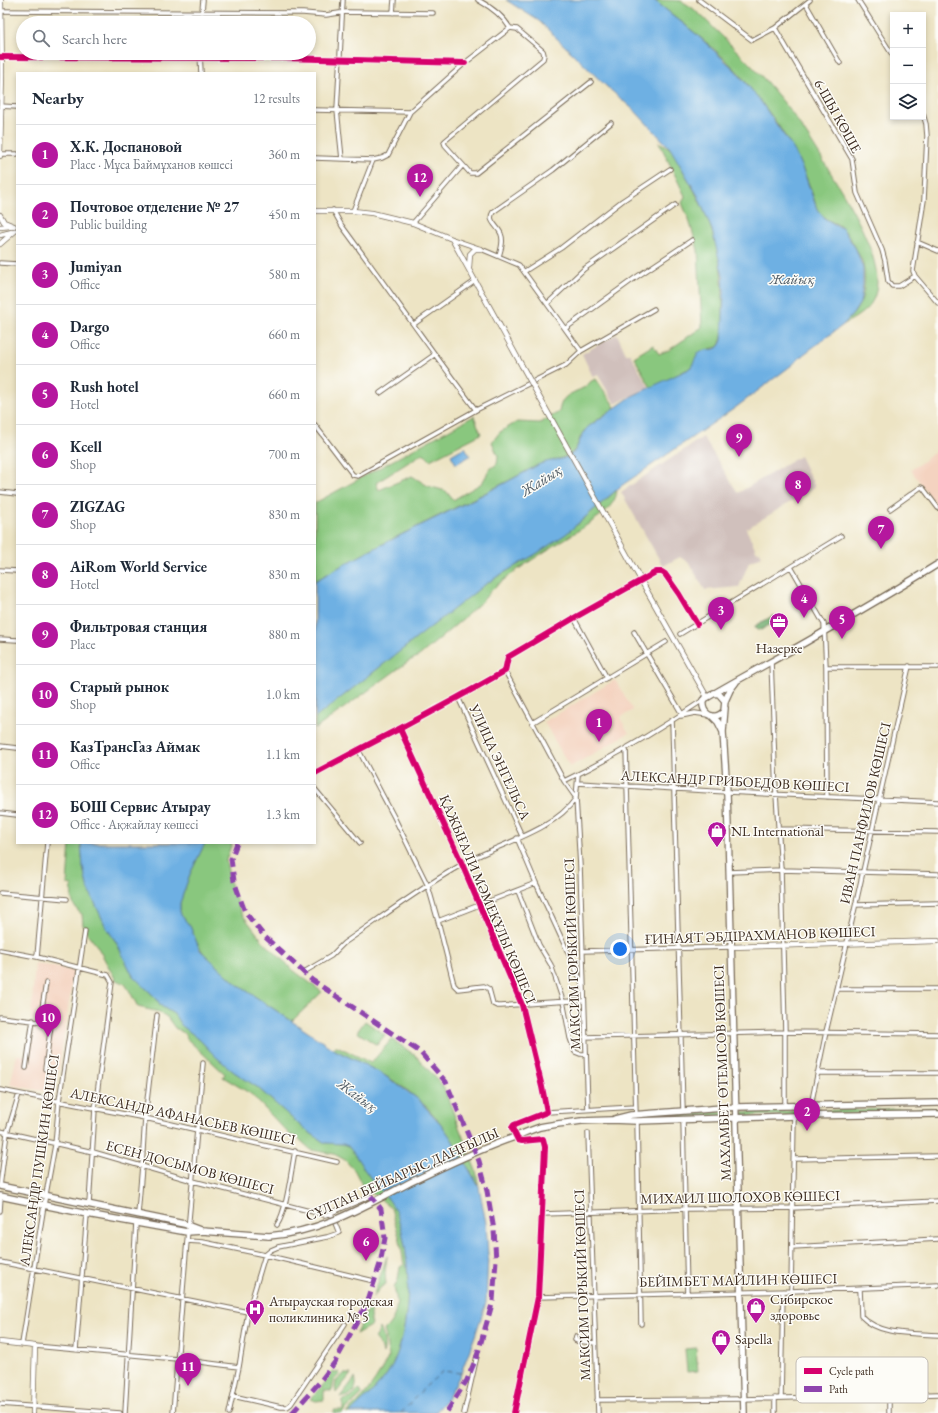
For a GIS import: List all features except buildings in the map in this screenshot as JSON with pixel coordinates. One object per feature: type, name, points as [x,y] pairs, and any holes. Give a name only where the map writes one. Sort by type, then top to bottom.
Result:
[{"type":"main road","points":[[0,155],[2,0]]},
{"type":"main road","points":[[316,211],[333,210],[372,213],[412,223],[452,239],[647,591],[705,699],[703,708],[718,722],[724,732]]},
{"type":"main road","points":[[0,215],[4,222],[16,228]]},
{"type":"main road","points":[[0,227],[16,228]]},
{"type":"main road","points":[[0,235],[16,228]]},
{"type":"main road","points":[[0,244],[16,228]]},
{"type":"main road","points":[[469,270],[470,254],[475,249],[481,249]]},
{"type":"main road","points":[[705,699],[825,632],[938,564]]},
{"type":"main road","name":"МАХАМБЕТ ӨТЕМІСОВ КӨШЕСІ","points":[[737,680],[730,690],[726,701],[724,732],[727,792],[730,947],[744,1413]]},
{"type":"main road","points":[[714,693],[719,694],[726,701]]},
{"type":"main road","points":[[710,715],[719,715],[725,708]]},
{"type":"main road","name":"ҒИНАЯТ ӘБДІРАХМАНОВ КӨШЕСІ","points":[[730,947],[938,941]]},
{"type":"main road","name":"СҰЛТАН БЕЙБАРЫС ДАҢҒЫЛЫ","points":[[611,1120],[636,1115],[736,1107],[938,1103]]},
{"type":"main road","name":"СҰЛТАН БЕЙБАРЫС ДАҢҒЫЛЫ","points":[[1,1196],[87,1214],[187,1232],[202,1231],[268,1236],[285,1235],[305,1231],[359,1210],[467,1156],[504,1140],[540,1128],[582,1121],[938,1114]]},
{"type":"main road","name":"СҰЛТАН БЕЙБАРЫС ДАҢҒЫЛЫ","points":[[0,1186],[188,1225],[202,1231]]},
{"type":"main road","points":[[0,1342],[35,1346],[33,1413]]},
{"type":"street","points":[[201,13],[203,0]]},
{"type":"street","points":[[342,158],[337,110],[341,60],[343,0]]},
{"type":"street","points":[[393,13],[394,0]]},
{"type":"street","points":[[478,0],[506,21],[510,28]]},
{"type":"street","points":[[699,0],[752,40],[775,28],[810,0]]},
{"type":"street","points":[[861,1],[890,51]]},
{"type":"street","points":[[806,4],[840,63]]},
{"type":"street","points":[[1,11],[303,13],[326,15],[342,13],[433,13]]},
{"type":"street","points":[[316,158],[373,160],[388,155],[410,112],[465,63],[510,28],[517,29],[543,51],[543,59],[446,140],[445,145],[470,173],[476,173],[591,82]]},
{"type":"street","name":"6-ШЫ КӨШЕ","points":[[775,28],[852,159],[857,193],[882,250],[888,281],[892,286],[899,286],[915,276]]},
{"type":"street","points":[[1,57],[16,57]]},
{"type":"street","points":[[199,60],[201,72]]},
{"type":"street","points":[[316,60],[465,63]]},
{"type":"street","points":[[1,106],[16,107]]},
{"type":"street","points":[[316,110],[410,112]]},
{"type":"street","points":[[925,120],[927,136],[924,200],[912,271],[938,303]]},
{"type":"street","points":[[499,256],[502,238],[491,219],[490,215],[492,212],[553,170],[611,123]]},
{"type":"street","points":[[0,155],[16,154]]},
{"type":"street","points":[[353,211],[373,160]]},
{"type":"street","points":[[412,223],[462,165]]},
{"type":"street","points":[[525,271],[561,248],[622,200],[670,169]]},
{"type":"street","points":[[548,303],[584,270],[675,205]]},
{"type":"street","points":[[333,210],[342,226],[414,324],[434,355],[476,410]]},
{"type":"street","points":[[452,239],[519,264],[581,351]]},
{"type":"street","points":[[566,328],[635,278],[692,240]]},
{"type":"street","points":[[918,242],[938,251]]},
{"type":"street","points":[[0,263],[16,264]]},
{"type":"street","points":[[414,324],[475,281]]},
{"type":"street","points":[[316,426],[355,476],[365,472],[476,410],[566,365],[581,351],[654,308]]},
{"type":"street","points":[[380,393],[434,355]]},
{"type":"street","points":[[890,508],[921,487],[938,508]]},
{"type":"street","points":[[0,492],[16,494]]},
{"type":"street","points":[[680,634],[841,536]]},
{"type":"street","points":[[791,567],[824,624],[826,667],[827,797]]},
{"type":"street","points":[[0,570],[16,571]]},
{"type":"street","points":[[304,972],[331,956],[344,943],[462,864],[553,821],[572,805],[576,798],[564,781],[505,671],[508,657],[656,572],[665,574],[697,624]]},
{"type":"street","points":[[574,618],[607,678]]},
{"type":"street","points":[[634,632],[682,714]]},
{"type":"street","points":[[0,639],[16,640]]},
{"type":"street","points":[[532,723],[666,642]]},
{"type":"street","points":[[771,661],[776,794],[781,870],[785,1032],[785,1106]]},
{"type":"street","name":"ИВАН ПАНФИЛОВ КӨШЕСІ","points":[[811,1105],[826,1032],[864,871],[909,666]]},
{"type":"street","points":[[826,667],[938,667]]},
{"type":"street","points":[[316,772],[358,749],[400,729],[505,671]]},
{"type":"street","name":"УЛИЦА ЭНГЕЛЬСА","points":[[458,697],[522,836]]},
{"type":"street","points":[[564,781],[578,775],[626,748],[705,699]]},
{"type":"street","points":[[674,719],[695,713],[710,715]]},
{"type":"street","points":[[674,719],[678,948],[683,1111]]},
{"type":"street","name":"ҚАЖЫҒАЛИ МӘМЕКҰЛЫ КӨШЕСІ","points":[[400,729],[462,864],[522,1005],[542,1087],[546,1112]]},
{"type":"street","points":[[0,746],[16,748]]},
{"type":"street","points":[[626,748],[636,1115]]},
{"type":"street","points":[[358,749],[428,886],[454,985],[458,988],[484,986],[489,989],[493,1004],[497,1006],[563,1001],[584,1001]]},
{"type":"street","name":"МАКСИМ ГОРЬКИЙ КӨШЕСІ","points":[[578,775],[576,798],[580,866],[588,1109]]},
{"type":"street","name":"АЛЕКСАНДР ГРИБОЕДОВ КӨШЕСІ","points":[[578,783],[938,802]]},
{"type":"street","points":[[316,790],[360,843]]},
{"type":"street","points":[[0,813],[16,815]]},
{"type":"street","points":[[778,829],[938,832]]},
{"type":"street","name":"УЛИЦА ЭНГЕЛЬСА","points":[[518,838],[536,883],[584,987]]},
{"type":"street","points":[[37,957],[47,844]]},
{"type":"street","points":[[729,872],[781,870],[938,874]]},
{"type":"street","points":[[438,921],[536,883]]},
{"type":"street","points":[[518,891],[539,945],[551,965],[563,1001],[570,1038],[575,1052],[586,1054]]},
{"type":"street","points":[[0,893],[67,899]]},
{"type":"street","points":[[856,905],[938,903]]},
{"type":"street","name":"АЛЕКСАНДР ПУШКИН КӨШЕСІ","points":[[22,1344],[55,1144],[59,1101],[85,931]]},
{"type":"street","name":"ҒИНАЯТ ӘБДІРАХМАНОВ КӨШЕСІ","points":[[583,950],[730,947]]},
{"type":"street","points":[[0,950],[37,957],[108,976],[112,982],[95,1109],[89,1204]]},
{"type":"street","points":[[40,1021],[46,983]]},
{"type":"street","points":[[836,989],[938,989]]},
{"type":"street","points":[[138,1214],[145,1118],[157,1015]]},
{"type":"street","points":[[0,1017],[48,1022],[51,1025],[45,1069]]},
{"type":"street","points":[[26,1068],[33,1020]]},
{"type":"street","points":[[585,1037],[785,1032],[938,1034]]},
{"type":"street","points":[[173,1413],[187,1232],[203,1063]]},
{"type":"street","points":[[817,1073],[938,1073]]},
{"type":"street","name":"АЛЕКСАНДР АФАНАСЬЕВ КӨШЕСІ","points":[[0,1090],[145,1118],[337,1162]]},
{"type":"street","points":[[0,1186],[7,1133],[18,1094]]},
{"type":"street","points":[[514,1413],[538,1297],[543,1214],[545,1142],[543,1139],[518,1140],[512,1128],[514,1125],[546,1112],[635,1107]]},
{"type":"street","points":[[791,1291],[794,1116]]},
{"type":"street","points":[[683,1120],[687,1293]]},
{"type":"street","points":[[638,1121],[638,1210],[641,1324]]},
{"type":"street","name":"ЕСЕН ДОСЫМОВ КӨШЕСІ","points":[[0,1131],[93,1152],[193,1181],[284,1205],[325,1214],[331,1213],[371,1196]]},
{"type":"street","name":"МАКСИМ ГОРЬКИЙ КӨШЕСІ","points":[[588,1133],[598,1413]]},
{"type":"street","points":[[277,1226],[284,1205],[294,1152]]},
{"type":"street","points":[[794,1158],[938,1156]]},
{"type":"street","points":[[0,1211],[1,1196]]},
{"type":"street","name":"МИХАИЛ ШОЛОХОВ КӨШЕСІ","points":[[543,1214],[638,1210],[792,1208],[938,1201]]},
{"type":"street","points":[[229,1413],[239,1367],[248,1312],[265,1255],[278,1247],[327,1238],[339,1233],[331,1213]]},
{"type":"street","points":[[76,1350],[87,1214]]},
{"type":"street","points":[[125,1413],[136,1223]]},
{"type":"street","points":[[792,1247],[938,1240]]},
{"type":"street","points":[[187,1241],[203,1242],[265,1255],[374,1281]]},
{"type":"street","points":[[0,1262],[248,1312]]},
{"type":"street","name":"БЕЙІМБЕТ МАЙЛИН КӨШЕСІ","points":[[538,1297],[791,1291],[938,1285]]},
{"type":"street","points":[[860,1288],[861,1316],[868,1323],[893,1332],[938,1335]]},
{"type":"street","points":[[782,1398],[783,1291]]},
{"type":"street","points":[[233,1396],[287,1407],[291,1404],[345,1324]]},
{"type":"street","points":[[576,1336],[575,1340],[595,1343]]},
{"type":"street","points":[[35,1346],[177,1359],[239,1367]]},
{"type":"street","points":[[464,1413],[477,1356]]},
{"type":"street","points":[[928,1394],[938,1394]]},
{"type":"street","points":[[775,1398],[775,1413]]},
{"type":"street","points":[[597,1400],[796,1398]]},
{"type":"street","points":[[0,1404],[120,1413]]},
{"type":"shaded area","points":[[617,334],[626,354],[630,354],[649,387],[615,404],[598,375],[593,377],[582,354]]},
{"type":"shaded area","points":[[703,437],[738,493],[800,456],[815,487],[746,529],[757,552],[760,551],[762,556],[749,562],[739,587],[705,590],[689,563],[680,557],[663,566],[621,492]]},
{"type":"shaded area","points":[[938,450],[938,508],[911,470]]},
{"type":"shaded area","points":[[615,680],[633,710],[620,718],[629,733],[570,767],[544,722]]},
{"type":"shaded area","points":[[35,963],[74,971],[55,1093],[10,1085],[17,1055],[29,1055],[36,1020],[31,1018]]},
{"type":"green space","points":[[654,0],[681,1],[686,4],[702,16],[749,63],[790,110],[842,191],[866,238],[876,269],[877,283],[874,298],[871,304],[843,325],[852,315],[862,299],[864,288],[863,266],[861,259],[847,233],[840,226],[820,214],[806,177],[784,134],[740,75],[706,42]]},
{"type":"green space","points":[[659,142],[668,147],[676,156],[703,208],[710,225],[719,258],[723,294],[723,327],[721,340],[718,347],[701,351],[690,368],[651,388],[634,357],[653,345],[659,354],[669,350],[702,327],[698,250],[682,203],[685,196]]},
{"type":"green space","points":[[596,379],[615,407],[584,431],[573,452],[562,458],[536,466],[369,551],[316,580],[316,502],[474,416],[481,434],[430,460],[423,453],[376,483],[379,490],[412,476],[428,486],[446,491],[453,500],[482,483],[490,469],[497,464],[498,456],[492,442],[500,432],[517,422],[540,423],[559,412],[564,398],[585,387],[591,381]]},
{"type":"green space","points":[[617,490],[616,496],[610,507],[600,516],[506,578],[419,656],[409,661],[316,728],[316,717],[483,586],[566,534]]},
{"type":"green space","points":[[774,615],[778,620],[761,630],[756,628],[755,626]]},
{"type":"green space","points":[[70,844],[81,844],[83,867],[87,886],[106,927],[116,942],[133,976],[156,998],[161,1006],[174,1014],[181,1025],[200,1040],[215,1056],[234,1072],[257,1087],[303,1128],[325,1143],[343,1144],[348,1146],[369,1176],[390,1201],[395,1210],[401,1227],[407,1269],[408,1291],[403,1335],[397,1355],[386,1376],[350,1413],[346,1413],[370,1387],[389,1356],[384,1330],[392,1321],[396,1310],[396,1294],[394,1288],[398,1280],[400,1267],[404,1265],[400,1240],[391,1208],[378,1197],[364,1189],[355,1171],[345,1160],[334,1154],[311,1150],[297,1137],[290,1135],[251,1094],[223,1077],[225,1074],[187,1039],[184,1033],[175,1028],[167,1017],[159,1012],[138,1007],[125,984],[116,980],[97,946],[89,936],[83,925],[82,914],[78,911],[72,901],[72,885],[67,884]]},
{"type":"green space","points":[[205,844],[232,844],[226,860],[231,888],[242,914],[262,940],[293,970],[322,992],[292,1021],[238,985],[204,954],[197,943],[190,926],[181,915],[180,911],[180,903],[190,874]]},
{"type":"green space","points":[[365,1021],[385,1035],[377,1045],[357,1032]]},
{"type":"green space","points":[[392,1039],[416,1056],[443,1086],[476,1171],[479,1187],[445,1129],[428,1108],[388,1077],[333,1049],[337,1046],[371,1063]]},
{"type":"green space","points":[[938,1108],[938,1112],[743,1116],[743,1112]]},
{"type":"green space","points":[[731,1111],[731,1115],[664,1118],[663,1115]]},
{"type":"green space","points":[[387,1256],[385,1273],[386,1284],[381,1287],[373,1297]]},
{"type":"green space","points":[[371,1302],[370,1316],[372,1325],[356,1334]]},
{"type":"green space","points":[[380,1328],[384,1340],[383,1353],[381,1346],[375,1339]]},
{"type":"green space","points":[[696,1348],[698,1371],[687,1372],[685,1349]]},
{"type":"green space","points":[[333,1372],[339,1372],[340,1374],[334,1380],[332,1391],[324,1391],[324,1400],[316,1401],[310,1399],[320,1389]]},
{"type":"green space","points":[[344,1374],[351,1374],[336,1393],[336,1381]]},
{"type":"green space","points":[[355,1378],[356,1386],[353,1392],[348,1396],[340,1397]]},
{"type":"green space","points":[[360,1390],[362,1394],[342,1413],[334,1413],[334,1410],[343,1410],[343,1400],[351,1398],[357,1391]]},
{"type":"water","name":"Жайық","points":[[506,0],[654,0],[696,34],[735,70],[759,99],[794,150],[817,209],[824,218],[843,229],[856,249],[863,268],[863,285],[860,303],[843,325],[804,354],[792,365],[735,408],[621,486],[566,534],[483,586],[316,717],[316,580],[369,551],[540,464],[569,456],[575,450],[583,433],[588,427],[632,396],[687,370],[691,367],[699,352],[715,349],[722,340],[724,292],[723,276],[712,230],[698,196],[670,148],[635,111],[606,86],[539,21]]},
{"type":"water","points":[[465,447],[470,456],[456,464],[451,455]]},
{"type":"water","name":"Жайық","points":[[81,844],[205,844],[190,874],[180,903],[181,915],[190,926],[200,950],[238,985],[333,1049],[381,1073],[418,1099],[441,1124],[451,1138],[479,1187],[486,1223],[488,1255],[486,1303],[461,1373],[448,1398],[435,1413],[350,1413],[386,1376],[397,1355],[403,1335],[408,1291],[407,1269],[401,1227],[392,1205],[348,1146],[343,1144],[325,1143],[303,1128],[257,1087],[234,1072],[215,1056],[200,1040],[181,1025],[174,1014],[161,1006],[156,998],[133,976],[116,942],[106,927],[87,886],[83,867]]},
{"type":"ferry route","points":[[401,1413],[424,1388],[443,1371],[461,1373]]},
{"type":"marked path","points":[[237,844],[231,859],[234,881],[245,912],[264,936],[312,980],[420,1052],[446,1082],[479,1161],[487,1191],[494,1230],[496,1260],[493,1301],[477,1356],[467,1380],[446,1413]]},
{"type":"marked path","points":[[292,1413],[319,1383],[335,1362],[369,1298],[380,1264],[385,1238],[381,1209],[371,1196]]},
{"type":"cycle path","points":[[0,57],[16,57]]},
{"type":"cycle path","points":[[316,59],[465,63]]},
{"type":"cycle path","points":[[316,772],[426,715],[505,671],[508,657],[656,572],[662,572],[665,574],[697,624]]},
{"type":"cycle path","points":[[400,729],[462,864],[522,1005],[547,1112],[514,1125],[512,1128],[518,1140],[543,1139],[545,1147],[538,1297],[514,1413]]},
{"type":"place","name":"БОШ Сервис Атырау","points":[[420,197]]},
{"type":"place","name":"Фильтровая станция","points":[[739,457]]},
{"type":"place","name":"AiRom World Service","points":[[798,504]]},
{"type":"place","name":"ZIGZAG","points":[[881,549]]},
{"type":"place","name":"Dargo","points":[[804,618]]},
{"type":"place","name":"Jumiyan","points":[[721,630]]},
{"type":"place","name":"Назерке","points":[[779,639]]},
{"type":"place","name":"Rush hotel","points":[[842,639]]},
{"type":"place","name":"Х.К. Доспановой","points":[[599,742]]},
{"type":"place","name":"NL International","points":[[717,848]]},
{"type":"place","name":"Старый рынок","points":[[48,1037]]},
{"type":"place","name":"Почтовое отделение № 27","points":[[807,1131]]},
{"type":"place","name":"Kcell","points":[[366,1261]]},
{"type":"place","name":"Сибирское здоровье","points":[[756,1324]]},
{"type":"place","name":"Атырауская городская поликлиника № 5","points":[[255,1326]]},
{"type":"place","name":"Sapella","points":[[721,1356]]},
{"type":"place","name":"КазТрансГаз Аймак","points":[[188,1386]]}]
